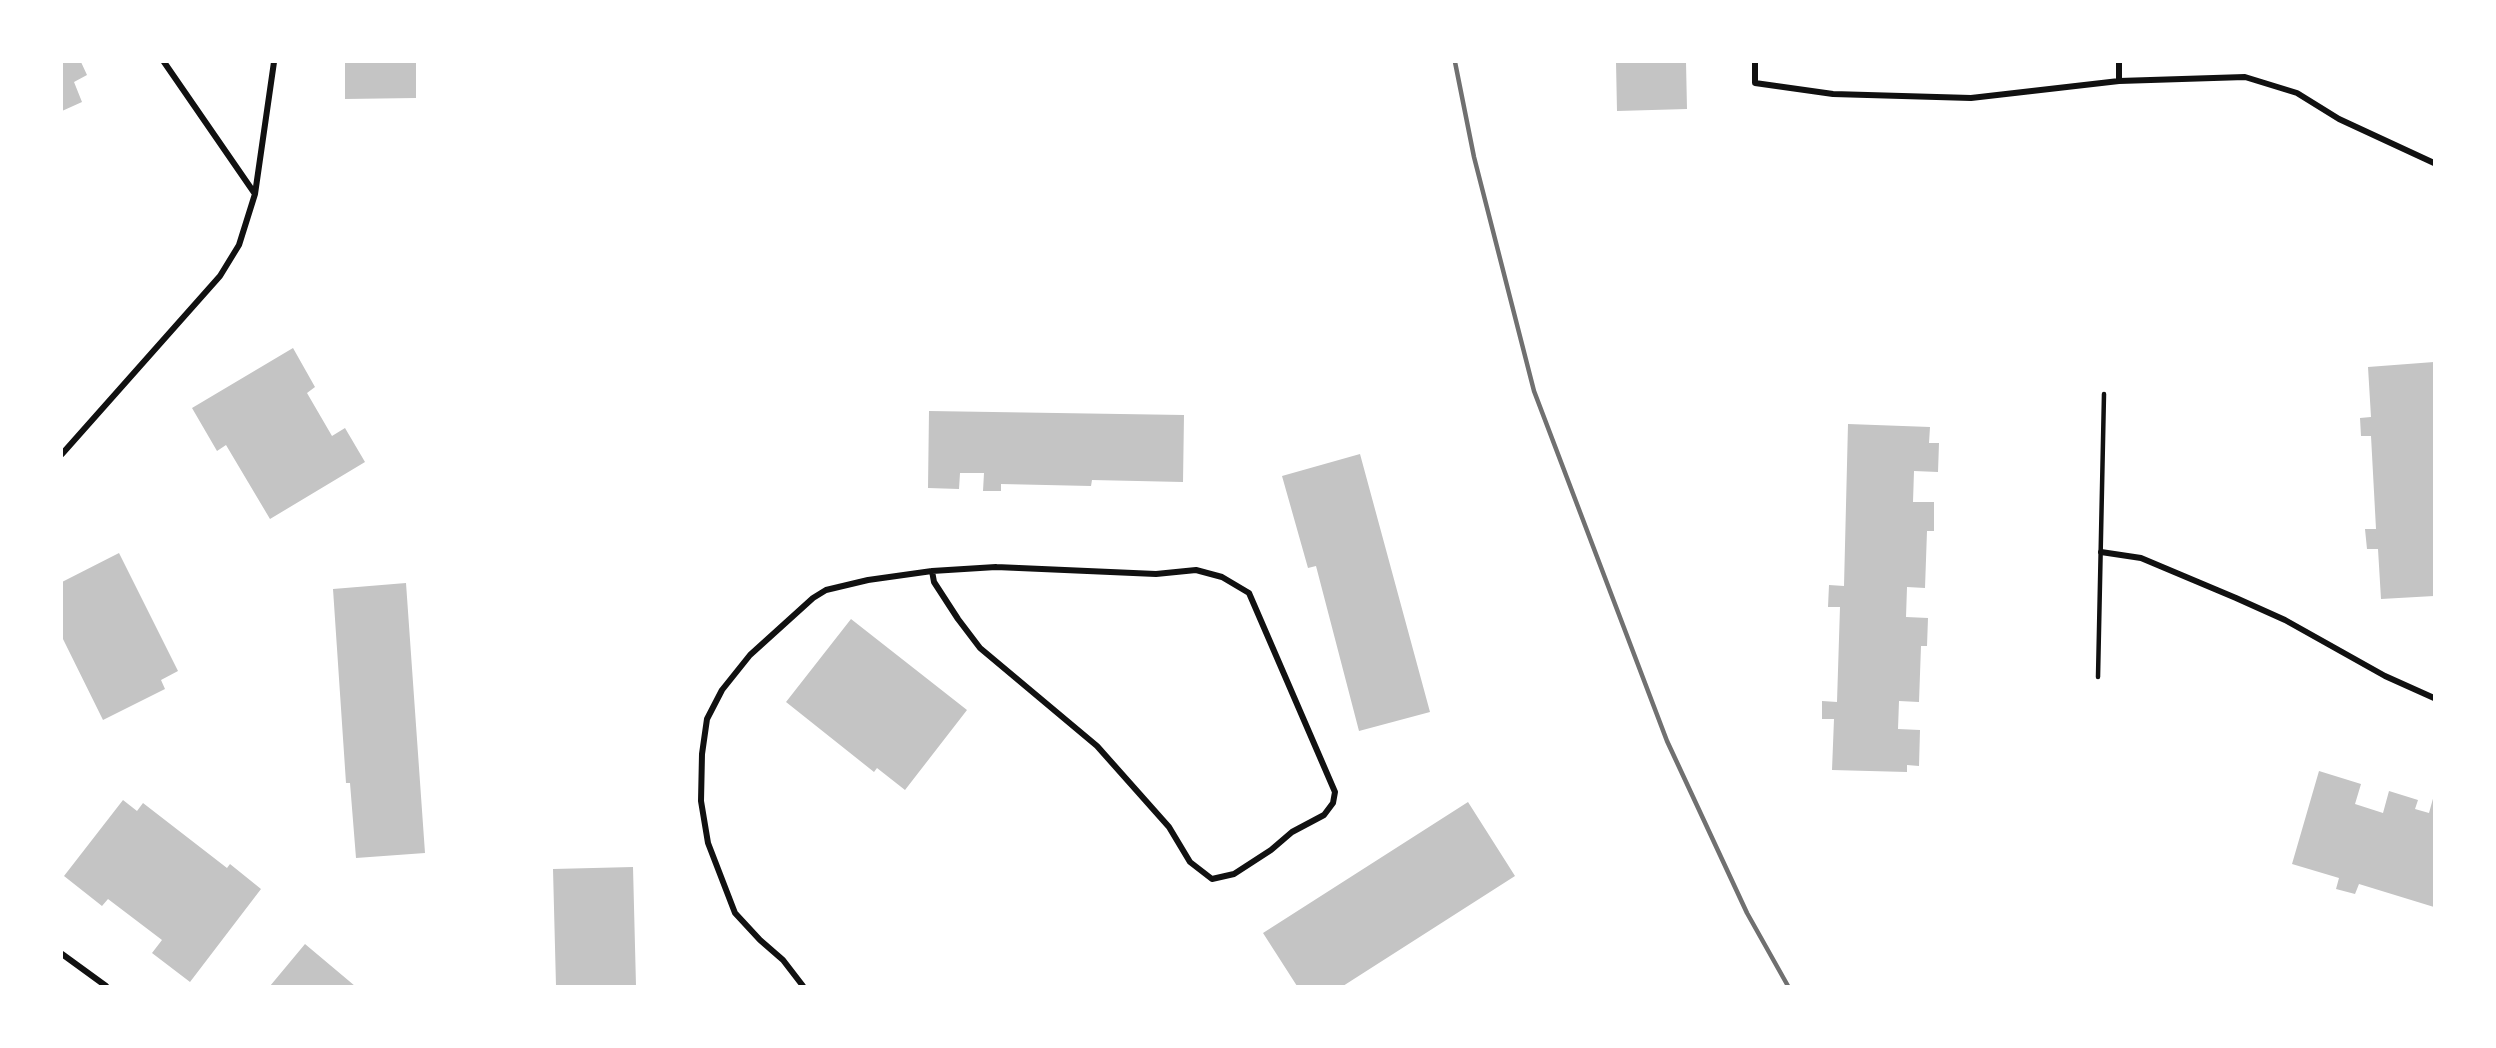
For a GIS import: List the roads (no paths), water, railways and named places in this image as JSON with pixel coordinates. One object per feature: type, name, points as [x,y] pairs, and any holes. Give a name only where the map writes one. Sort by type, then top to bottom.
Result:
[{"type":"street","points":[[164,62],[255,194]]},
{"type":"street","points":[[62,454],[219,276],[239,245],[255,194],[274,62]]},
{"type":"street","points":[[1755,62],[1755,83],[1833,94],[1971,98],[2119,81],[2245,77],[2297,93],[2339,119],[2434,163]]},
{"type":"street","points":[[2119,62],[2119,81]]},
{"type":"street","points":[[2101,552],[2141,558],[2236,598],[2285,620],[2385,676],[2434,698]]},
{"type":"street","points":[[803,987],[783,960],[760,940],[735,913],[708,843],[701,801],[702,754],[707,719],[722,690],[750,655],[826,590],[868,580],[932,571],[996,567],[1156,574],[1196,570],[1222,577],[1249,593],[1335,792],[1333,803],[1324,815],[1292,832],[1271,850],[1234,874],[1212,879],[1190,862],[1169,827],[1097,746],[980,648],[934,582],[932,571]]},
{"type":"street","points":[[62,954],[106,987]]},
{"type":"lane","points":[[2098,677],[2104,394]]},
{"type":"railway","points":[[1455,62],[1474,157],[1534,391],[1667,741],[1747,913],[1788,986]]}]
